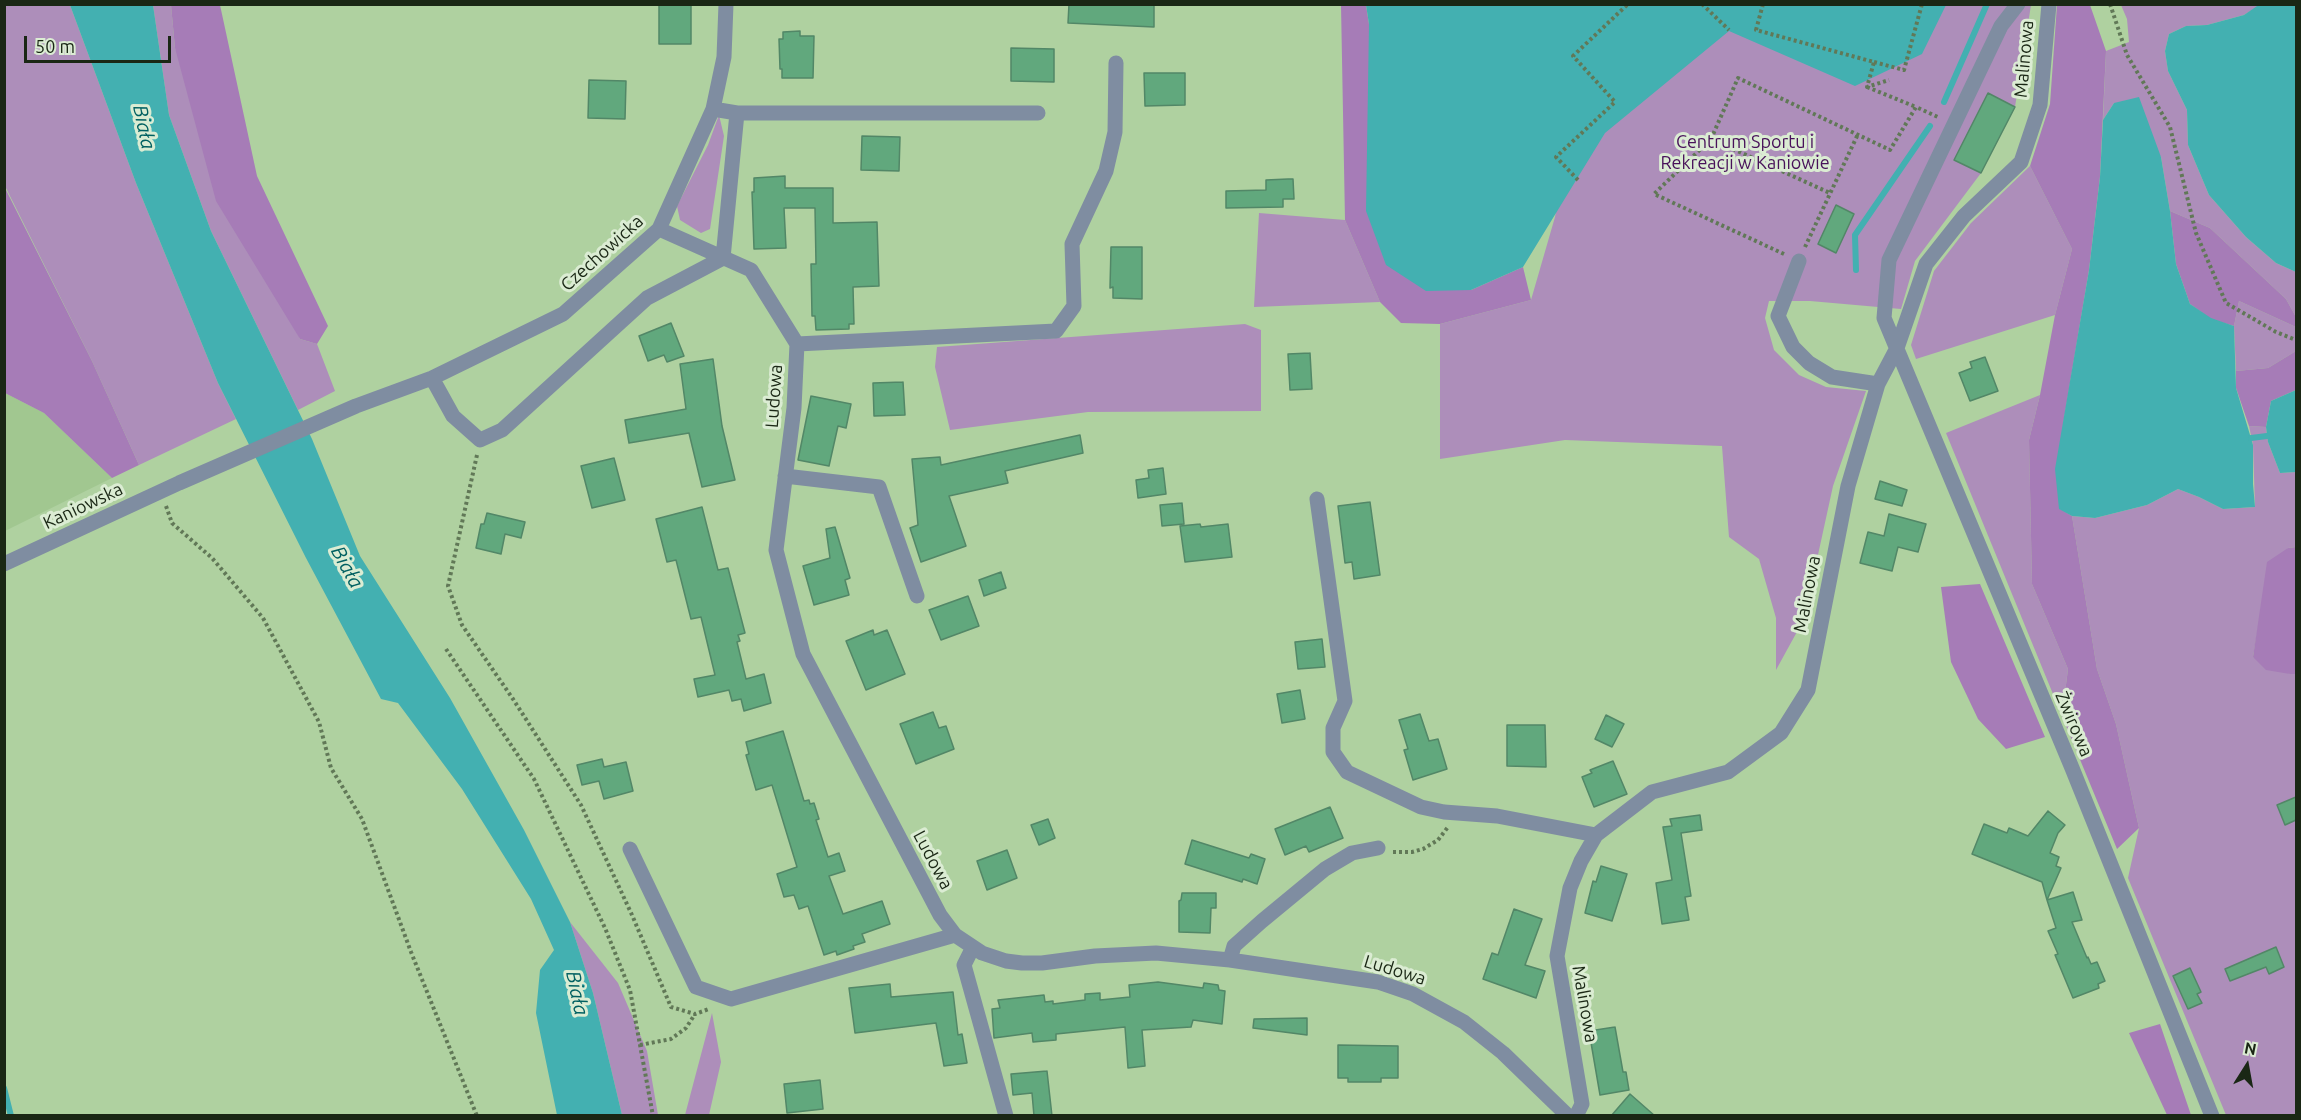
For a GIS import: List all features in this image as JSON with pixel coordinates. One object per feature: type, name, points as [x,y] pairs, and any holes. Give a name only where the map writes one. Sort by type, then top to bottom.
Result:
[{"type":"street","name":"Czechowicka","points":[[179,483],[356,406],[432,378],[563,314],[659,229],[712,109],[724,57],[726,4]]},
{"type":"street","name":"Żwirowa","points":[[2018,4],[2001,26],[1889,260],[1884,318],[2076,779],[2212,1116]]},
{"type":"street","name":"Malinowa","points":[[1576,1116],[1582,1104],[1557,956],[1569,888],[1596,835],[1652,792],[1728,772],[1780,733],[1808,690],[1848,486],[1878,384],[1897,348],[1926,264],[1964,216],[2021,162],[2040,105],[2049,4]]},
{"type":"street","points":[[797,344],[1056,331],[1074,306],[1072,244],[1106,171],[1115,132],[1116,63]]},
{"type":"street","points":[[712,109],[737,113],[1038,113]]},
{"type":"street","points":[[432,378],[453,416],[480,440],[502,430],[646,298],[723,258],[737,113]]},
{"type":"street","name":"Ludowa","points":[[659,229],[751,270],[797,344],[794,408],[776,550],[803,654],[940,915],[956,935],[992,957],[1022,963],[1156,953],[1230,960],[1356,978],[1413,994],[1447,1012],[1482,1036],[1568,1116]]},
{"type":"street","points":[[1799,261],[1778,316],[1793,347],[1809,363],[1832,377],[1878,384]]},
{"type":"street","points":[[785,476],[879,487],[917,596]]},
{"type":"street","name":"Kaniowska","points":[[4,564],[179,483]]},
{"type":"street","points":[[1317,499],[1346,701],[1333,728],[1333,752],[1347,772],[1421,807],[1456,813],[1497,816],[1596,835]]},
{"type":"street","points":[[1230,960],[1234,946],[1325,869],[1352,853],[1378,848]]},
{"type":"street","points":[[630,849],[696,987],[731,999],[956,935]]},
{"type":"street","points":[[973,947],[964,965],[1006,1116]]},
{"type":"path","points":[[1578,180],[1556,157],[1615,102],[1574,56],[1628,4]]},
{"type":"path","points":[[1702,4],[1729,30]]},
{"type":"path","points":[[1763,4],[1756,30],[1904,70],[1922,4]]},
{"type":"path","points":[[2110,4],[2127,55],[2170,127],[2196,233],[2226,303],[2240,313],[2296,340]]},
{"type":"path","points":[[1867,87],[1874,62]]},
{"type":"path","points":[[1858,134],[1799,261],[1654,194],[1711,139],[1738,78],[1858,134],[1890,150],[1916,107]]},
{"type":"path","points":[[1867,87],[1889,80]]},
{"type":"path","points":[[1867,87],[1954,124]]},
{"type":"path","points":[[1711,139],[1830,193]]},
{"type":"path","points":[[480,440],[448,586],[462,625],[581,805],[632,915],[671,1007],[695,1014]]},
{"type":"path","points":[[161,491],[172,523],[213,558],[263,618],[319,722],[331,768],[362,819],[411,952],[477,1116]]},
{"type":"path","points":[[446,649],[534,779],[604,928],[630,990],[653,1116]]},
{"type":"path","points":[[1378,848],[1393,852],[1412,852],[1424,849],[1438,840],[1456,813]]},
{"type":"path","points":[[640,1045],[671,1039],[686,1028],[695,1014],[731,999]]},
{"type":"shaded area","points":[[171,5],[220,5],[257,176],[328,326],[317,344],[300,339],[216,201],[175,48]]},
{"type":"shaded area","points":[[1341,5],[1366,5],[1369,24],[1471,290],[1523,267],[1531,300],[1440,324],[1401,323],[1380,302],[1345,220]]},
{"type":"shaded area","points":[[2057,5],[2090,5],[2106,51],[2100,177],[2089,270],[2063,425],[2059,508],[2072,516],[2097,669],[2116,724],[2139,828],[2117,849],[2062,716],[2068,669],[2032,584],[2029,440],[2055,315],[2072,249],[2030,166],[2050,104]]},
{"type":"shaded area","points":[[4,186],[92,361],[139,465],[112,478],[44,413],[5,393]]},
{"type":"shaded area","points":[[2170,211],[2210,228],[2286,299],[2296,317],[2296,327],[2239,301],[2234,326],[2211,319],[2190,304],[2176,264]]},
{"type":"shaded area","points":[[2296,351],[2296,390],[2271,401],[2266,427],[2249,426],[2236,388],[2236,371],[2268,368]]},
{"type":"shaded area","points":[[5,393],[44,413],[112,478],[5,531]]},
{"type":"shaded area","points":[[2296,547],[2296,674],[2290,674],[2266,670],[2253,657],[2267,562],[2288,548]]},
{"type":"shaded area","points":[[1980,584],[2045,737],[2006,749],[1978,719],[1951,662],[1941,587]]},
{"type":"shaded area","points":[[2160,1024],[2191,1115],[2167,1115],[2129,1033]]},
{"type":"green space","points":[[5,5],[70,5],[136,183],[218,383],[236,419],[139,465],[92,361],[5,186]]},
{"type":"green space","points":[[153,5],[171,5],[175,48],[300,339],[317,344],[335,391],[298,410],[211,231],[169,115]]},
{"type":"green space","name":"Centrum Sportu i Rekreacji w Kaniowie","points":[[1589,5],[2031,5],[2015,107],[1981,173],[1915,261],[1901,309],[1810,301],[1769,301],[1765,318],[1774,350],[1799,375],[1826,387],[1866,391],[1833,486],[1804,619],[1776,670],[1776,618],[1759,559],[1729,537],[1722,446],[1565,440],[1440,459],[1440,324],[1531,300],[1555,217]]},
{"type":"green space","points":[[2121,5],[2260,5],[2244,15],[2207,25],[2186,26],[2169,34],[2165,51],[2168,71],[2187,110],[2188,145],[2209,195],[2246,237],[2276,263],[2296,272],[2296,317],[2286,299],[2210,228],[2170,211],[2161,157],[2114,103],[2103,120],[2106,51],[2129,42],[2127,19]]},
{"type":"green space","points":[[719,115],[724,136],[710,229],[701,233],[680,220],[677,206],[708,145]]},
{"type":"green space","points":[[2030,166],[2072,249],[2055,315],[1916,359],[1911,345],[1934,271],[1971,223]]},
{"type":"green space","points":[[1259,213],[1345,220],[1380,302],[1254,307]]},
{"type":"green space","points":[[2239,301],[2296,327],[2296,351],[2268,368],[2236,371],[2234,326]]},
{"type":"green space","points":[[1245,324],[1261,330],[1261,411],[1088,412],[950,430],[935,367],[937,347]]},
{"type":"green space","points":[[2040,395],[2029,440],[2032,584],[2068,669],[2062,716],[1946,433]]},
{"type":"green space","points":[[2249,426],[2266,427],[2268,442],[2280,473],[2296,472],[2296,547],[2288,548],[2262,604],[2253,657],[2290,674],[2296,674],[2296,1115],[2226,1115],[2128,878],[2139,828],[2116,724],[2097,669],[2072,516],[2095,518],[2147,505],[2178,489],[2223,509],[2255,507],[2253,445]]},
{"type":"green space","points":[[570,922],[618,983],[647,1051],[658,1115],[622,1115],[593,993]]},
{"type":"green space","points":[[712,1013],[721,1062],[709,1115],[685,1115]]},
{"type":"water","points":[[1366,4],[1946,5],[1922,54],[1855,86],[1729,31],[1605,133],[1523,267],[1471,290],[1426,291],[1386,265],[1366,211],[1369,24]]},
{"type":"water","points":[[2260,4],[2296,5],[2296,272],[2276,263],[2246,237],[2209,195],[2188,145],[2187,110],[2168,71],[2165,51],[2169,34],[2186,26],[2207,25],[2244,15]]},
{"type":"water","name":"Biała","points":[[70,5],[153,5],[169,115],[211,231],[312,439],[360,556],[450,698],[524,830],[570,922],[593,993],[622,1115],[557,1115],[536,1013],[540,970],[554,950],[531,899],[462,789],[398,703],[381,699],[306,558],[218,383],[136,183]]},
{"type":"water","points":[[2139,97],[2161,157],[2176,264],[2190,304],[2211,318],[2234,326],[2236,388],[2253,445],[2255,507],[2223,509],[2178,489],[2147,505],[2095,518],[2072,516],[2059,509],[2055,469],[2089,270],[2100,177],[2103,120],[2114,103]]},
{"type":"water","points":[[2296,390],[2296,472],[2280,473],[2268,442],[2266,427],[2271,401]]},
{"type":"building","points":[[659,4],[691,4],[691,44],[659,44]]},
{"type":"building","points":[[1069,4],[1154,4],[1154,27],[1068,23]]},
{"type":"building","points":[[800,31],[800,36],[814,36],[813,78],[782,78],[779,39],[783,39],[783,32]]},
{"type":"building","points":[[1011,48],[1054,49],[1054,82],[1011,81]]},
{"type":"building","points":[[1144,73],[1185,73],[1185,105],[1145,106]]},
{"type":"building","points":[[589,80],[626,81],[625,119],[588,118]]},
{"type":"building","points":[[1988,93],[2015,107],[1981,173],[1954,160]]},
{"type":"building","points":[[862,136],[900,137],[899,171],[861,170]]},
{"type":"building","points":[[785,176],[785,188],[833,188],[833,223],[877,222],[879,286],[853,287],[854,324],[849,324],[849,329],[816,330],[815,316],[812,316],[811,264],[816,264],[815,208],[784,208],[786,248],[754,249],[752,192],[754,192],[754,178]]},
{"type":"building","points":[[1293,179],[1294,199],[1283,199],[1283,207],[1226,208],[1226,191],[1266,190],[1266,180]]},
{"type":"building","points":[[1836,205],[1854,214],[1836,253],[1818,244]]},
{"type":"building","points":[[1111,247],[1142,247],[1142,299],[1113,298],[1113,287],[1110,288]]},
{"type":"building","points":[[671,323],[684,356],[667,362],[664,355],[648,361],[639,336]]},
{"type":"building","points":[[1310,353],[1312,389],[1290,390],[1288,354]]},
{"type":"building","points":[[1985,357],[1998,391],[1970,401],[1959,373],[1972,368],[1970,362]]},
{"type":"building","points":[[713,359],[722,426],[735,480],[702,487],[689,433],[629,443],[625,420],[686,409],[680,364]]},
{"type":"building","points":[[903,382],[905,415],[874,416],[873,383]]},
{"type":"building","points":[[811,396],[851,404],[846,428],[838,426],[829,466],[798,460]]},
{"type":"building","points":[[1080,435],[1083,453],[1005,471],[1008,483],[949,496],[966,546],[921,562],[910,528],[918,525],[912,459],[940,457],[941,465]]},
{"type":"building","points":[[614,458],[625,500],[592,508],[581,466]]},
{"type":"building","points":[[1163,468],[1166,494],[1138,498],[1136,480],[1149,478],[1148,470]]},
{"type":"building","points":[[1880,481],[1907,490],[1902,506],[1875,499]]},
{"type":"building","points":[[1370,502],[1380,575],[1354,579],[1352,562],[1345,563],[1338,506]]},
{"type":"building","points":[[1182,503],[1184,524],[1162,526],[1160,505]]},
{"type":"building","points":[[702,507],[718,570],[728,568],[745,633],[738,635],[740,641],[737,642],[746,679],[764,674],[771,703],[744,711],[741,699],[732,701],[729,690],[698,697],[694,679],[715,675],[701,617],[691,619],[676,560],[667,562],[656,519]]},
{"type":"building","points":[[487,513],[525,522],[521,538],[505,534],[501,554],[476,548],[481,524],[484,524]]},
{"type":"building","points":[[1889,514],[1926,524],[1918,552],[1898,547],[1892,571],[1860,563],[1868,532],[1884,536]]},
{"type":"building","points":[[1200,524],[1201,527],[1228,524],[1232,557],[1185,562],[1180,526]]},
{"type":"building","points":[[835,527],[850,578],[845,580],[849,595],[814,605],[803,566],[830,558],[826,529]]},
{"type":"building","points":[[1001,572],[1006,588],[984,596],[979,580]]},
{"type":"building","points":[[968,596],[979,626],[941,640],[929,610]]},
{"type":"building","points":[[873,630],[874,635],[887,630],[905,674],[866,690],[846,641]]},
{"type":"building","points":[[1322,639],[1325,667],[1298,669],[1295,642]]},
{"type":"building","points":[[1300,690],[1305,719],[1282,723],[1277,694]]},
{"type":"building","points":[[933,712],[939,728],[946,726],[954,749],[916,764],[900,724]]},
{"type":"building","points":[[1420,714],[1429,741],[1438,739],[1447,769],[1413,780],[1404,750],[1408,749],[1399,720]]},
{"type":"building","points":[[1606,715],[1624,724],[1612,747],[1595,739]]},
{"type":"building","points":[[1507,725],[1545,725],[1546,767],[1507,766]]},
{"type":"building","points":[[783,731],[804,801],[809,800],[810,804],[814,803],[819,819],[816,820],[828,857],[839,853],[845,871],[829,876],[843,914],[882,901],[890,924],[862,934],[865,942],[837,955],[836,951],[824,955],[808,906],[799,909],[794,895],[784,897],[777,874],[797,867],[772,785],[756,790],[746,755],[749,754],[746,742]]},
{"type":"building","points":[[602,759],[604,767],[626,762],[633,791],[604,799],[599,781],[582,785],[577,765]]},
{"type":"building","points":[[1613,761],[1627,794],[1594,807],[1582,777],[1592,773],[1590,770]]},
{"type":"building","points":[[2296,797],[2296,820],[2285,825],[2277,805]]},
{"type":"building","points":[[1330,807],[1343,838],[1309,852],[1306,846],[1285,855],[1275,829]]},
{"type":"building","points":[[2048,811],[2065,825],[2058,833],[2050,853],[2059,857],[2056,866],[2061,868],[2047,900],[2042,882],[1972,854],[1984,824],[2007,833],[2009,828],[2028,836]]},
{"type":"building","points":[[1700,815],[1702,830],[1681,833],[1691,896],[1685,897],[1689,920],[1662,924],[1656,883],[1672,880],[1663,827],[1672,826],[1670,819]]},
{"type":"building","points":[[1048,819],[1055,838],[1039,845],[1031,825]]},
{"type":"building","points":[[1192,840],[1249,858],[1251,854],[1265,859],[1257,884],[1243,879],[1242,882],[1185,864]]},
{"type":"building","points":[[1007,850],[1017,878],[987,890],[977,861]]},
{"type":"building","points":[[1601,866],[1627,874],[1612,921],[1585,913],[1593,881],[1596,882]]},
{"type":"building","points":[[2073,892],[2082,920],[2072,922],[2087,958],[2091,964],[2097,962],[2105,981],[2098,984],[2099,988],[2073,998],[2055,955],[2058,954],[2048,931],[2056,928],[2047,900]]},
{"type":"building","points":[[1182,893],[1216,893],[1216,908],[1211,908],[1210,933],[1179,932],[1179,901]]},
{"type":"building","points":[[1514,909],[1542,919],[1525,965],[1545,971],[1536,998],[1483,979],[1492,953],[1498,955]]},
{"type":"building","points":[[2276,947],[2284,967],[2269,974],[2266,967],[2230,981],[2225,969]]},
{"type":"building","points":[[2190,968],[2201,992],[2197,994],[2202,1003],[2188,1009],[2173,976]]},
{"type":"building","points":[[1158,982],[1203,988],[1204,983],[1218,985],[1219,990],[1225,991],[1222,1024],[1193,1020],[1191,1027],[1142,1030],[1145,1066],[1128,1068],[1125,1027],[1056,1034],[1056,1040],[1033,1042],[1032,1033],[994,1038],[992,1009],[1000,1008],[998,1000],[1044,995],[1045,1002],[1053,1001],[1053,1004],[1085,1000],[1085,994],[1100,993],[1100,1000],[1130,997],[1129,985]]},
{"type":"building","points":[[890,984],[891,997],[953,992],[958,1035],[962,1034],[967,1063],[944,1066],[936,1023],[855,1033],[849,988]]},
{"type":"building","points":[[1307,1018],[1307,1035],[1253,1028],[1254,1019]]},
{"type":"building","points":[[1615,1027],[1623,1072],[1626,1072],[1629,1090],[1600,1095],[1589,1031]]},
{"type":"building","points":[[1338,1045],[1398,1046],[1398,1078],[1381,1078],[1381,1082],[1348,1082],[1348,1078],[1338,1078]]},
{"type":"building","points":[[1047,1071],[1052,1116],[1034,1116],[1032,1093],[1013,1095],[1011,1074]]},
{"type":"building","points":[[820,1080],[823,1109],[787,1113],[784,1084]]},
{"type":"building","points":[[1630,1094],[1655,1116],[1611,1116]]},
{"type":"waterway","points":[[1944,102],[1987,4]]},
{"type":"waterway","points":[[1856,270],[1855,235],[1930,126]]},
{"type":"waterway","points":[[2251,438],[2267,436]]},
{"type":"waterway","points":[[4,1088],[11,1116]]}]
